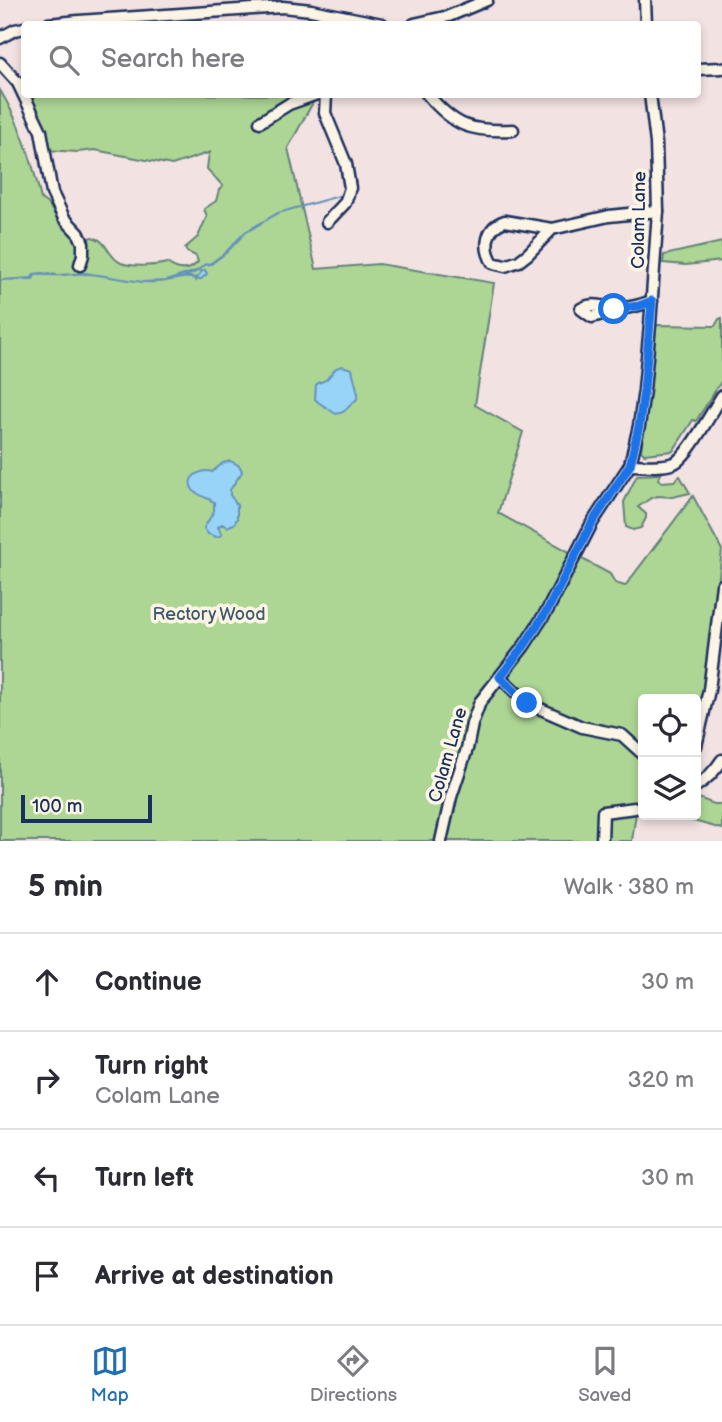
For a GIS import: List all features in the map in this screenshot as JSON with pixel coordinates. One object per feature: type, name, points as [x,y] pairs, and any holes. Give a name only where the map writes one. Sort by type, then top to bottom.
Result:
[{"type":"street","points":[[645,0],[646,21]]},
{"type":"street","points":[[427,21],[449,16],[481,1]]},
{"type":"street","points":[[79,21],[283,7],[311,10],[350,21]]},
{"type":"street","points":[[0,38],[21,29]]},
{"type":"street","points":[[0,63],[21,89]]},
{"type":"street","points":[[701,69],[722,68]]},
{"type":"street","points":[[25,98],[41,131],[52,193],[64,218],[79,234],[83,243],[80,265]]},
{"type":"street","points":[[260,122],[289,104],[306,98]]},
{"type":"street","points":[[326,98],[326,113],[346,164],[350,188],[345,203],[327,222]]},
{"type":"street","points":[[430,98],[440,110],[463,126],[490,131],[513,131]]},
{"type":"street","name":"Colam Lane","points":[[441,841],[480,702],[524,646],[548,609],[592,523],[630,465],[644,390],[658,211],[656,143],[650,98]]},
{"type":"street","points":[[552,229],[519,261],[505,266],[492,263],[488,255],[486,240],[499,222],[552,229],[609,216],[658,211]]},
{"type":"street","points":[[614,309],[639,306],[652,301]]},
{"type":"street","points":[[630,465],[667,465],[677,462],[722,396]]},
{"type":"street","points":[[701,724],[709,690],[722,585]]},
{"type":"street","points":[[500,677],[527,703],[582,727],[622,735],[638,749]]},
{"type":"street","points":[[701,783],[717,769],[722,760]]},
{"type":"street","points":[[602,841],[603,812],[635,808]]},
{"type":"green space","name":"Rectory Wood","points":[[0,90],[25,143],[41,199],[80,243],[91,237],[97,238],[121,263],[144,266],[167,263],[183,269],[191,268],[198,262],[196,256],[185,248],[198,237],[207,216],[204,209],[216,201],[223,186],[207,169],[211,152],[172,165],[95,150],[46,150],[40,126],[27,102],[33,98],[315,98],[288,148],[316,269],[379,264],[494,283],[475,405],[523,432],[498,513],[610,574],[615,583],[625,586],[693,496],[722,550],[708,672],[701,706],[701,694],[638,694],[638,799],[632,841],[0,841]]},
{"type":"green space","points":[[722,242],[722,261],[686,265],[663,263],[664,255]]},
{"type":"green space","points":[[722,318],[722,380],[673,451],[644,454],[641,451],[656,325],[715,326]]},
{"type":"green space","points":[[661,474],[658,479],[662,482],[674,481],[680,476],[690,493],[651,498],[638,507],[646,514],[641,528],[633,530],[626,527],[624,502],[637,475]]},
{"type":"green space","points":[[701,799],[722,804],[722,829],[690,820],[701,820]]},
{"type":"water","points":[[278,213],[245,233],[227,252],[211,264],[205,265],[226,252],[245,232]]},
{"type":"water","points":[[205,265],[196,272],[185,276],[197,278],[205,270],[207,274],[196,282],[195,279],[185,278],[162,282],[144,282],[166,281],[196,271]]},
{"type":"water","points":[[34,274],[58,275],[35,275],[33,279],[0,280],[32,278]]},
{"type":"water","points":[[342,366],[352,369],[358,394],[357,399],[343,412],[336,414],[315,399],[316,385]]},
{"type":"water","points":[[230,461],[239,466],[242,472],[230,490],[230,495],[237,505],[237,519],[227,527],[222,524],[218,527],[222,535],[216,537],[208,534],[204,528],[214,511],[214,502],[195,492],[191,482],[195,475],[212,472]]},
{"type":"route","points":[[527,703],[500,677],[548,609],[592,523],[630,465],[639,426],[652,301],[639,306],[614,309]]}]
